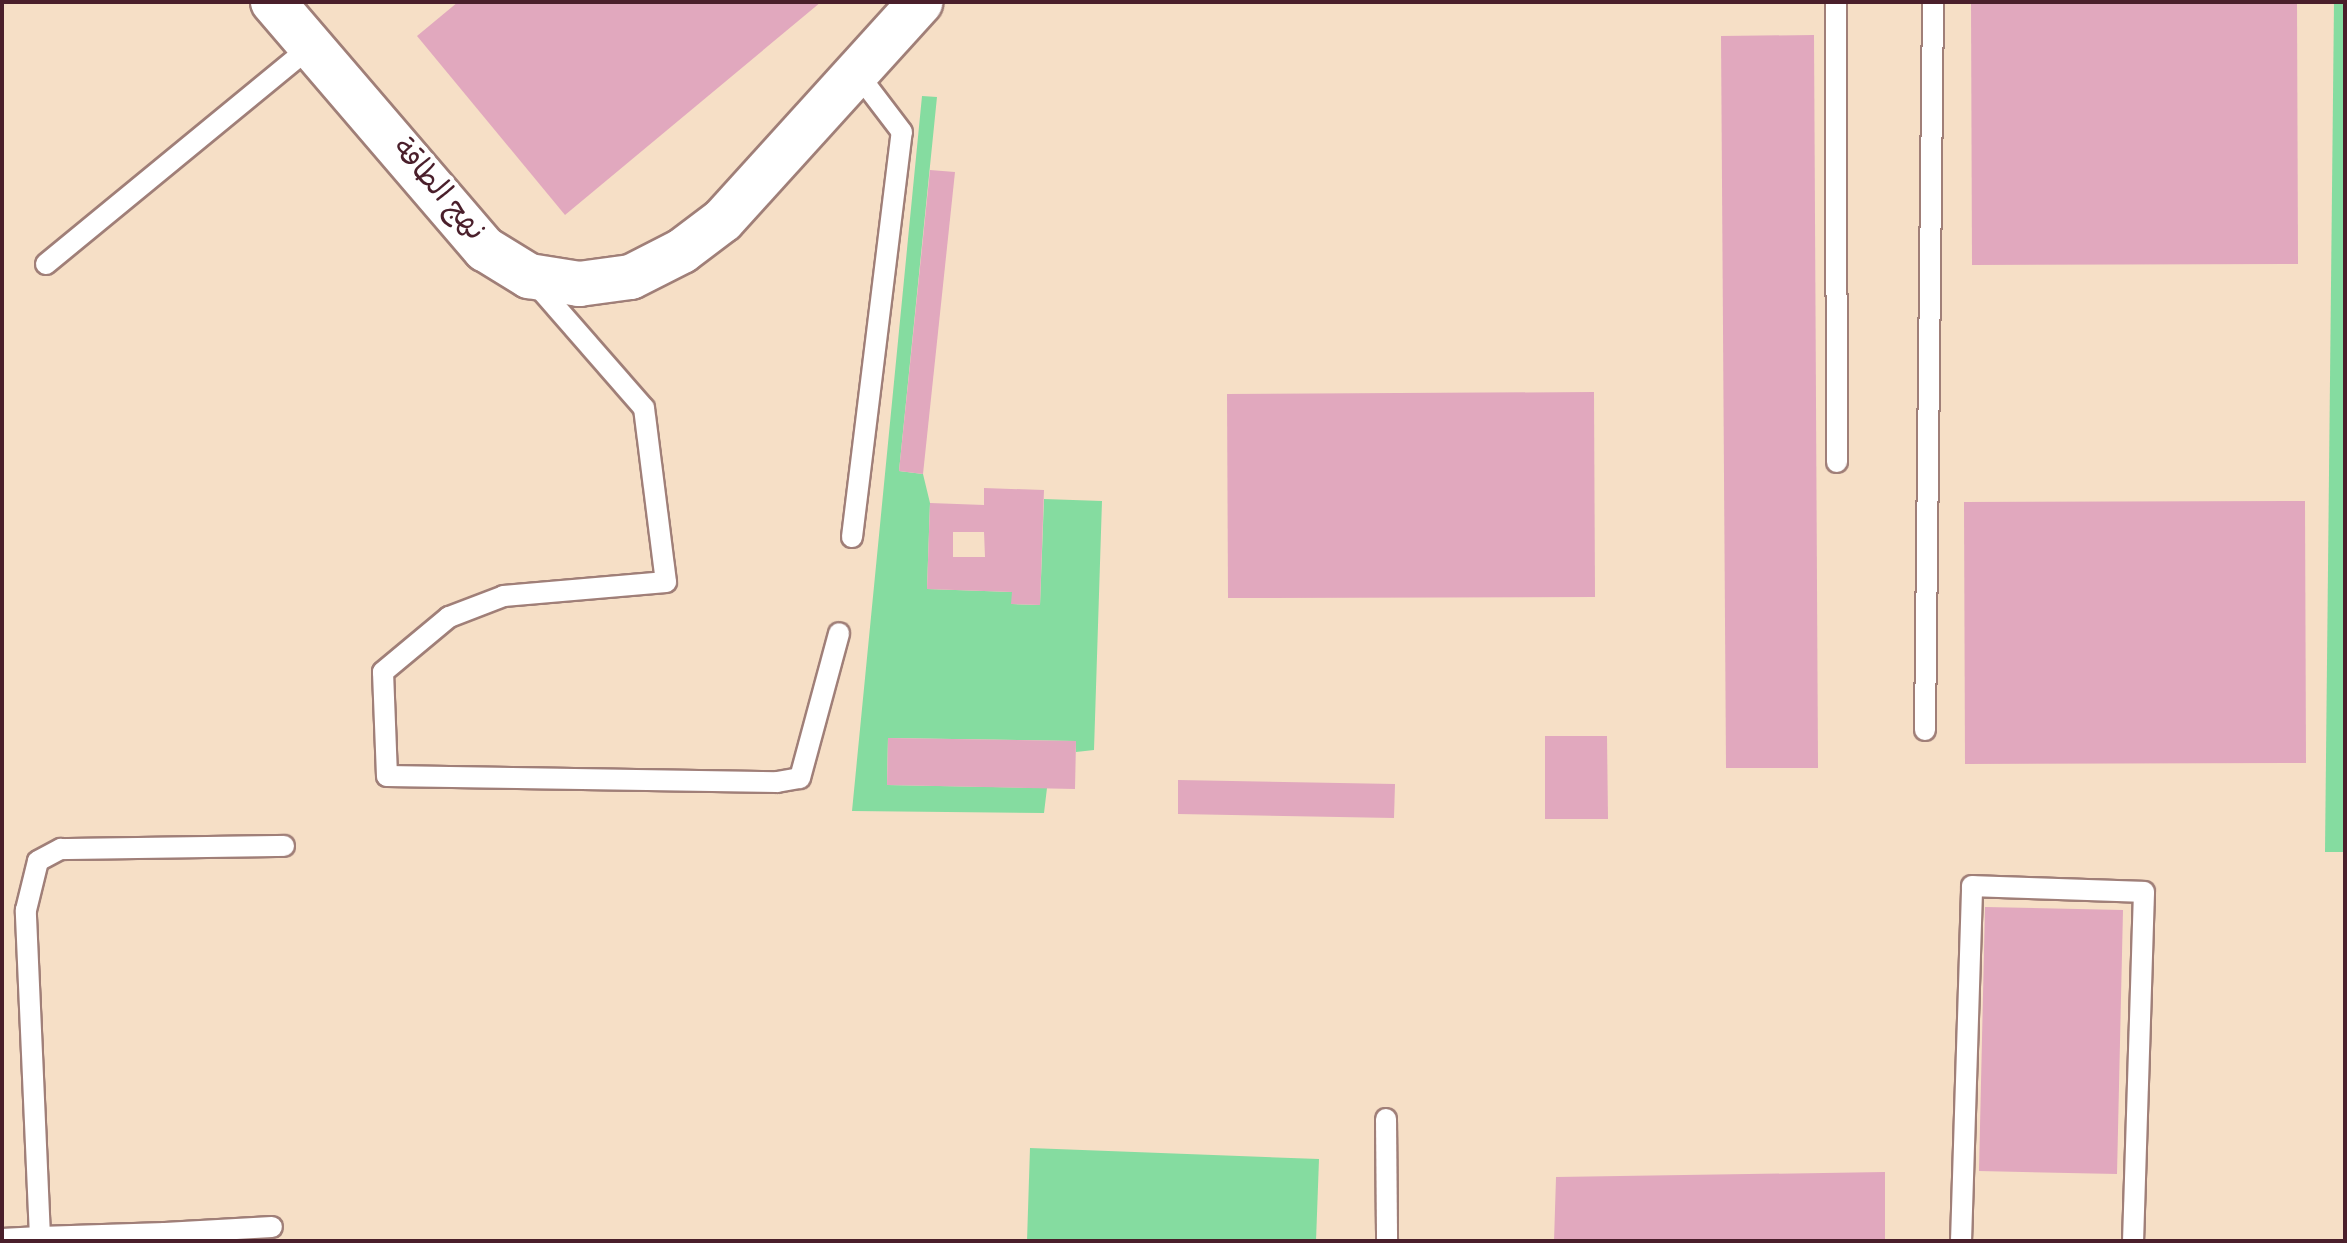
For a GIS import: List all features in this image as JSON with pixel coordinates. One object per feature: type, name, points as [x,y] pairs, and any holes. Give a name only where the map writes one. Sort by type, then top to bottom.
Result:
[{"type":"street","name":"نهج الطاقة","points":[[273,2],[485,249],[529,276],[579,284],[631,277],[682,251],[723,220],[921,2]]},
{"type":"lane","points":[[1836,2],[1837,462]]},
{"type":"lane","points":[[1925,730],[1933,2]]},
{"type":"lane","points":[[46,264],[311,46]]},
{"type":"lane","points":[[852,537],[902,132],[857,73]]},
{"type":"lane","points":[[529,276],[644,408],[666,582],[504,596],[449,617],[383,672],[387,776],[777,782],[800,778],[839,633]]},
{"type":"lane","points":[[40,1239],[26,910],[38,861],[61,849],[284,846]]},
{"type":"lane","points":[[1961,1241],[1972,886],[2144,892],[2133,1241]]},
{"type":"lane","points":[[1386,1119],[1387,1241]]},
{"type":"lane","points":[[2,1239],[165,1237],[272,1227]]},
{"type":"green space","points":[[2334,2],[2345,2],[2345,852],[2325,852]]},
{"type":"green space","points":[[922,96],[937,97],[899,471],[923,474],[930,503],[927,589],[1012,592],[1012,604],[1040,605],[1044,499],[1102,501],[1094,750],[1076,752],[1076,741],[888,738],[887,785],[1047,788],[1044,813],[852,811]]},
{"type":"green space","points":[[1030,1148],[1319,1159],[1316,1241],[1027,1241]]},
{"type":"building","points":[[458,2],[821,2],[565,215],[417,36]]},
{"type":"building","points":[[1971,2],[2297,2],[2298,264],[1972,265]]},
{"type":"building","points":[[1814,35],[1818,768],[1726,768],[1721,36]]},
{"type":"building","points":[[930,170],[955,172],[923,474],[899,471]]},
{"type":"building","points":[[1594,392],[1595,597],[1228,598],[1227,394]]},
{"type":"building","points":[[984,488],[1044,490],[1040,605],[1011,604],[1012,592],[927,589],[930,503],[984,505]],"holes":[[[953,532],[984,532],[985,557],[953,557]]]},
{"type":"building","points":[[2305,501],[2306,763],[1965,764],[1964,502]]},
{"type":"building","points":[[1545,736],[1607,736],[1608,819],[1545,819]]},
{"type":"building","points":[[888,738],[1076,741],[1075,789],[887,785]]},
{"type":"building","points":[[1178,780],[1395,784],[1394,818],[1178,814]]},
{"type":"building","points":[[1985,907],[2123,910],[2117,1174],[1979,1171]]},
{"type":"building","points":[[1885,1172],[1885,1241],[1554,1241],[1556,1177]]}]
